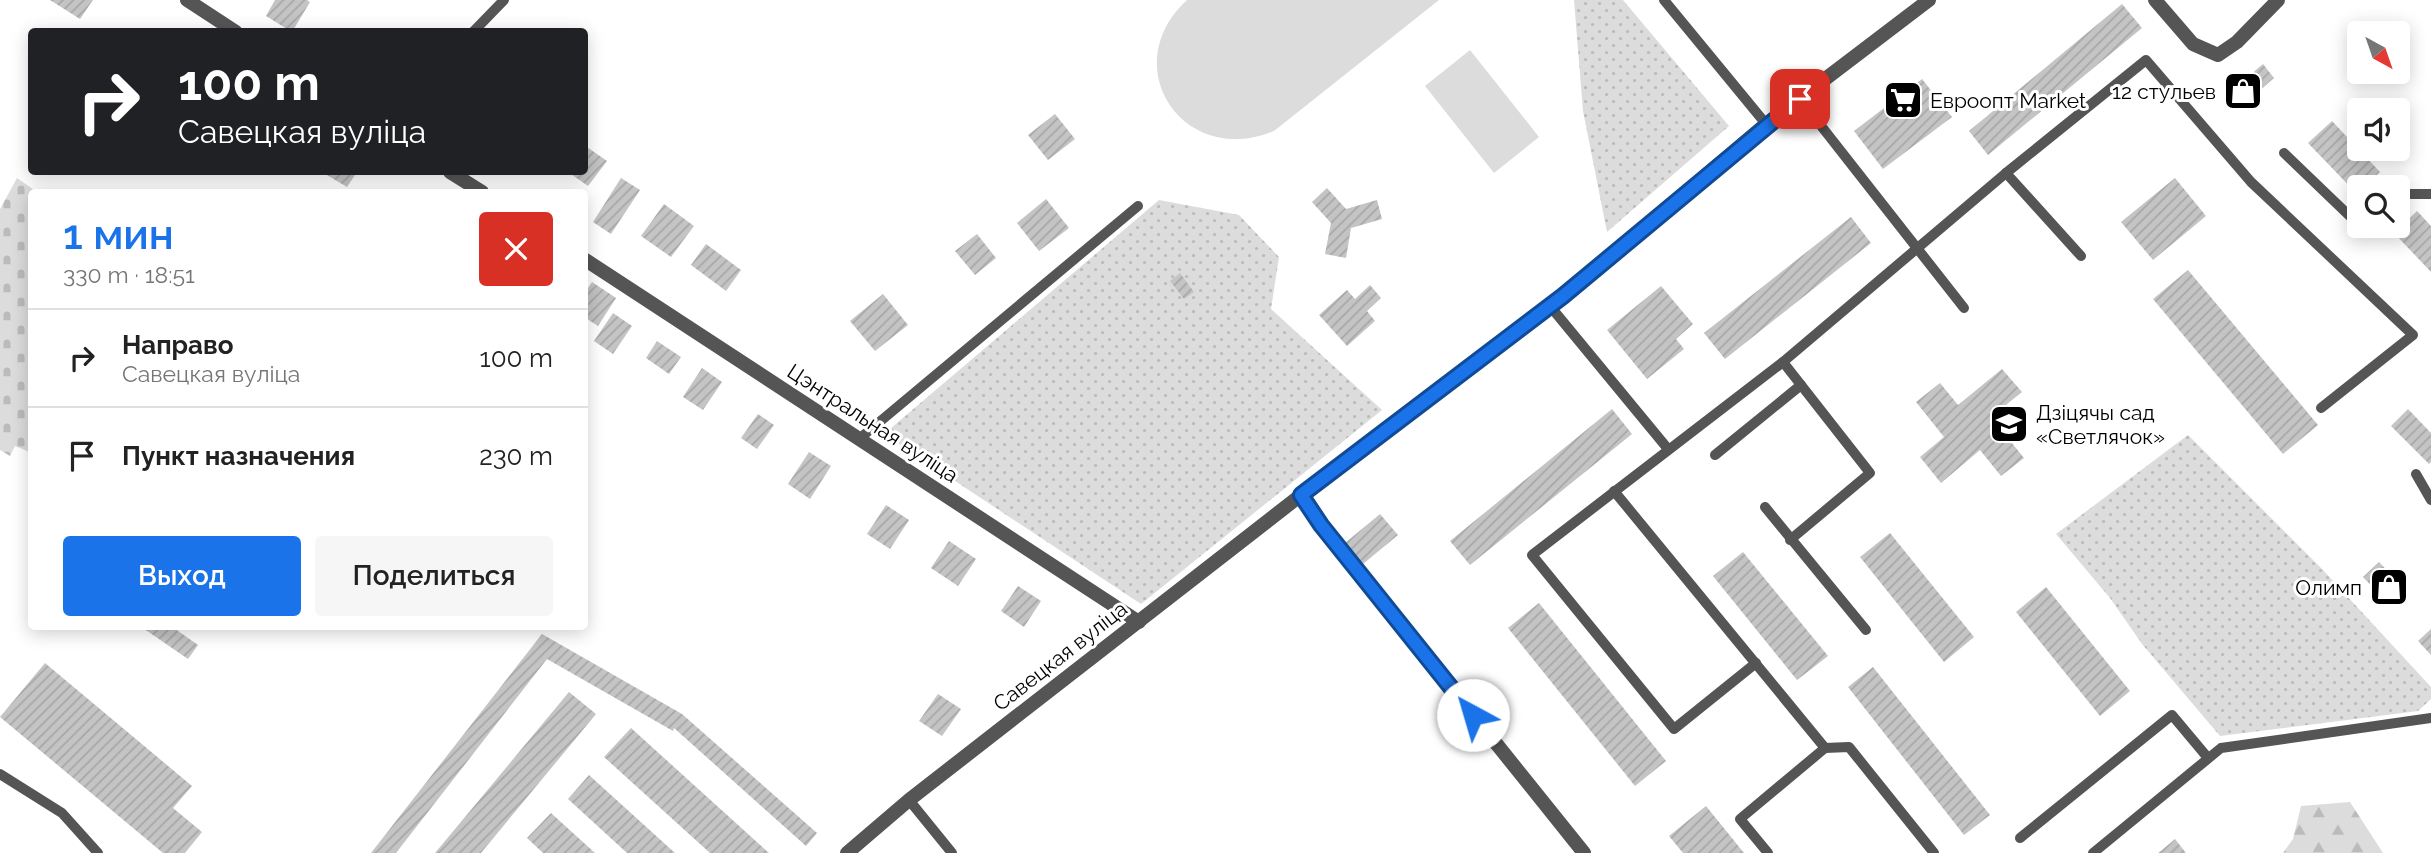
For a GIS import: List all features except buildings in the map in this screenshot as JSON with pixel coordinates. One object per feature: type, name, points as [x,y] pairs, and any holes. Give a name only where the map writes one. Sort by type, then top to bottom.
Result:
[{"type":"street","points":[[187,0],[230,28]]},
{"type":"street","name":"Савецкая вуліца","points":[[847,853],[909,800],[1301,495],[1550,306],[1766,124],[1929,0]]},
{"type":"street","points":[[2155,0],[2193,44],[2218,55],[2237,42],[2278,0]]},
{"type":"street","points":[[455,175],[477,189]]},
{"type":"street","name":"Цэнтральная вуліца","points":[[588,262],[1139,622]]},
{"type":"street","points":[[1301,495],[1329,536],[1584,853]]},
{"type":"lane","points":[[477,28],[504,0]]},
{"type":"lane","points":[[1664,0],[1766,124]]},
{"type":"lane","points":[[1756,663],[1674,729],[1532,555],[1783,362],[1919,250],[2006,173],[2146,60],[2251,182],[2413,335],[2321,408]]},
{"type":"lane","points":[[1800,99],[1964,307]]},
{"type":"lane","points":[[2284,153],[2347,213]]},
{"type":"lane","points":[[2006,173],[2081,256]]},
{"type":"lane","points":[[2410,194],[2431,194]]},
{"type":"lane","points":[[859,439],[1138,206]]},
{"type":"lane","points":[[1550,306],[1668,449]]},
{"type":"lane","points":[[1783,362],[1870,473],[1790,540]]},
{"type":"lane","points":[[1715,455],[1801,385]]},
{"type":"lane","points":[[2416,474],[2431,500]]},
{"type":"lane","points":[[1614,491],[1825,748]]},
{"type":"lane","points":[[1765,507],[1866,630]]},
{"type":"lane","points":[[2020,838],[2172,715],[2208,758]]},
{"type":"lane","points":[[2093,853],[2221,748],[2431,718]]},
{"type":"lane","points":[[1768,853],[1740,819],[1825,748],[1849,747],[1928,851]]},
{"type":"lane","points":[[0,774],[62,813],[98,853]]},
{"type":"lane","points":[[909,800],[952,853]]},
{"type":"green space","points":[[1187,0],[1439,0],[1274,131],[1241,139],[1212,136],[1187,124],[1169,104],[1159,80],[1157,54],[1166,26]]},
{"type":"green space","points":[[1574,0],[1623,0],[1729,126],[1607,232],[1583,111]]},
{"type":"green space","points":[[1470,50],[1539,137],[1494,173],[1425,86]]},
{"type":"green space","points":[[17,178],[33,189],[28,189],[28,451],[15,446],[10,456],[0,450],[0,209]]},
{"type":"green space","points":[[1159,200],[1239,215],[1279,257],[1271,309],[1382,410],[1141,604],[884,434]]},
{"type":"green space","points":[[2188,435],[2322,569],[2431,687],[2431,699],[2418,711],[2220,736],[2142,644],[2110,598],[2056,534]]},
{"type":"green space","points":[[2350,802],[2383,853],[2283,853],[2293,839],[2301,806]]},
{"type":"place","name":"12 стульев","points":[[2243,91]]},
{"type":"place","name":"Евроопт Market","points":[[1903,100]]},
{"type":"place","name":"Дзіцячы сад «Светлячок»","points":[[2009,424]]},
{"type":"place","name":"Олимп","points":[[2389,587]]},
{"type":"route","points":[[1473,715],[1321,525],[1301,495],[1563,296],[1766,124],[1800,99]]}]
